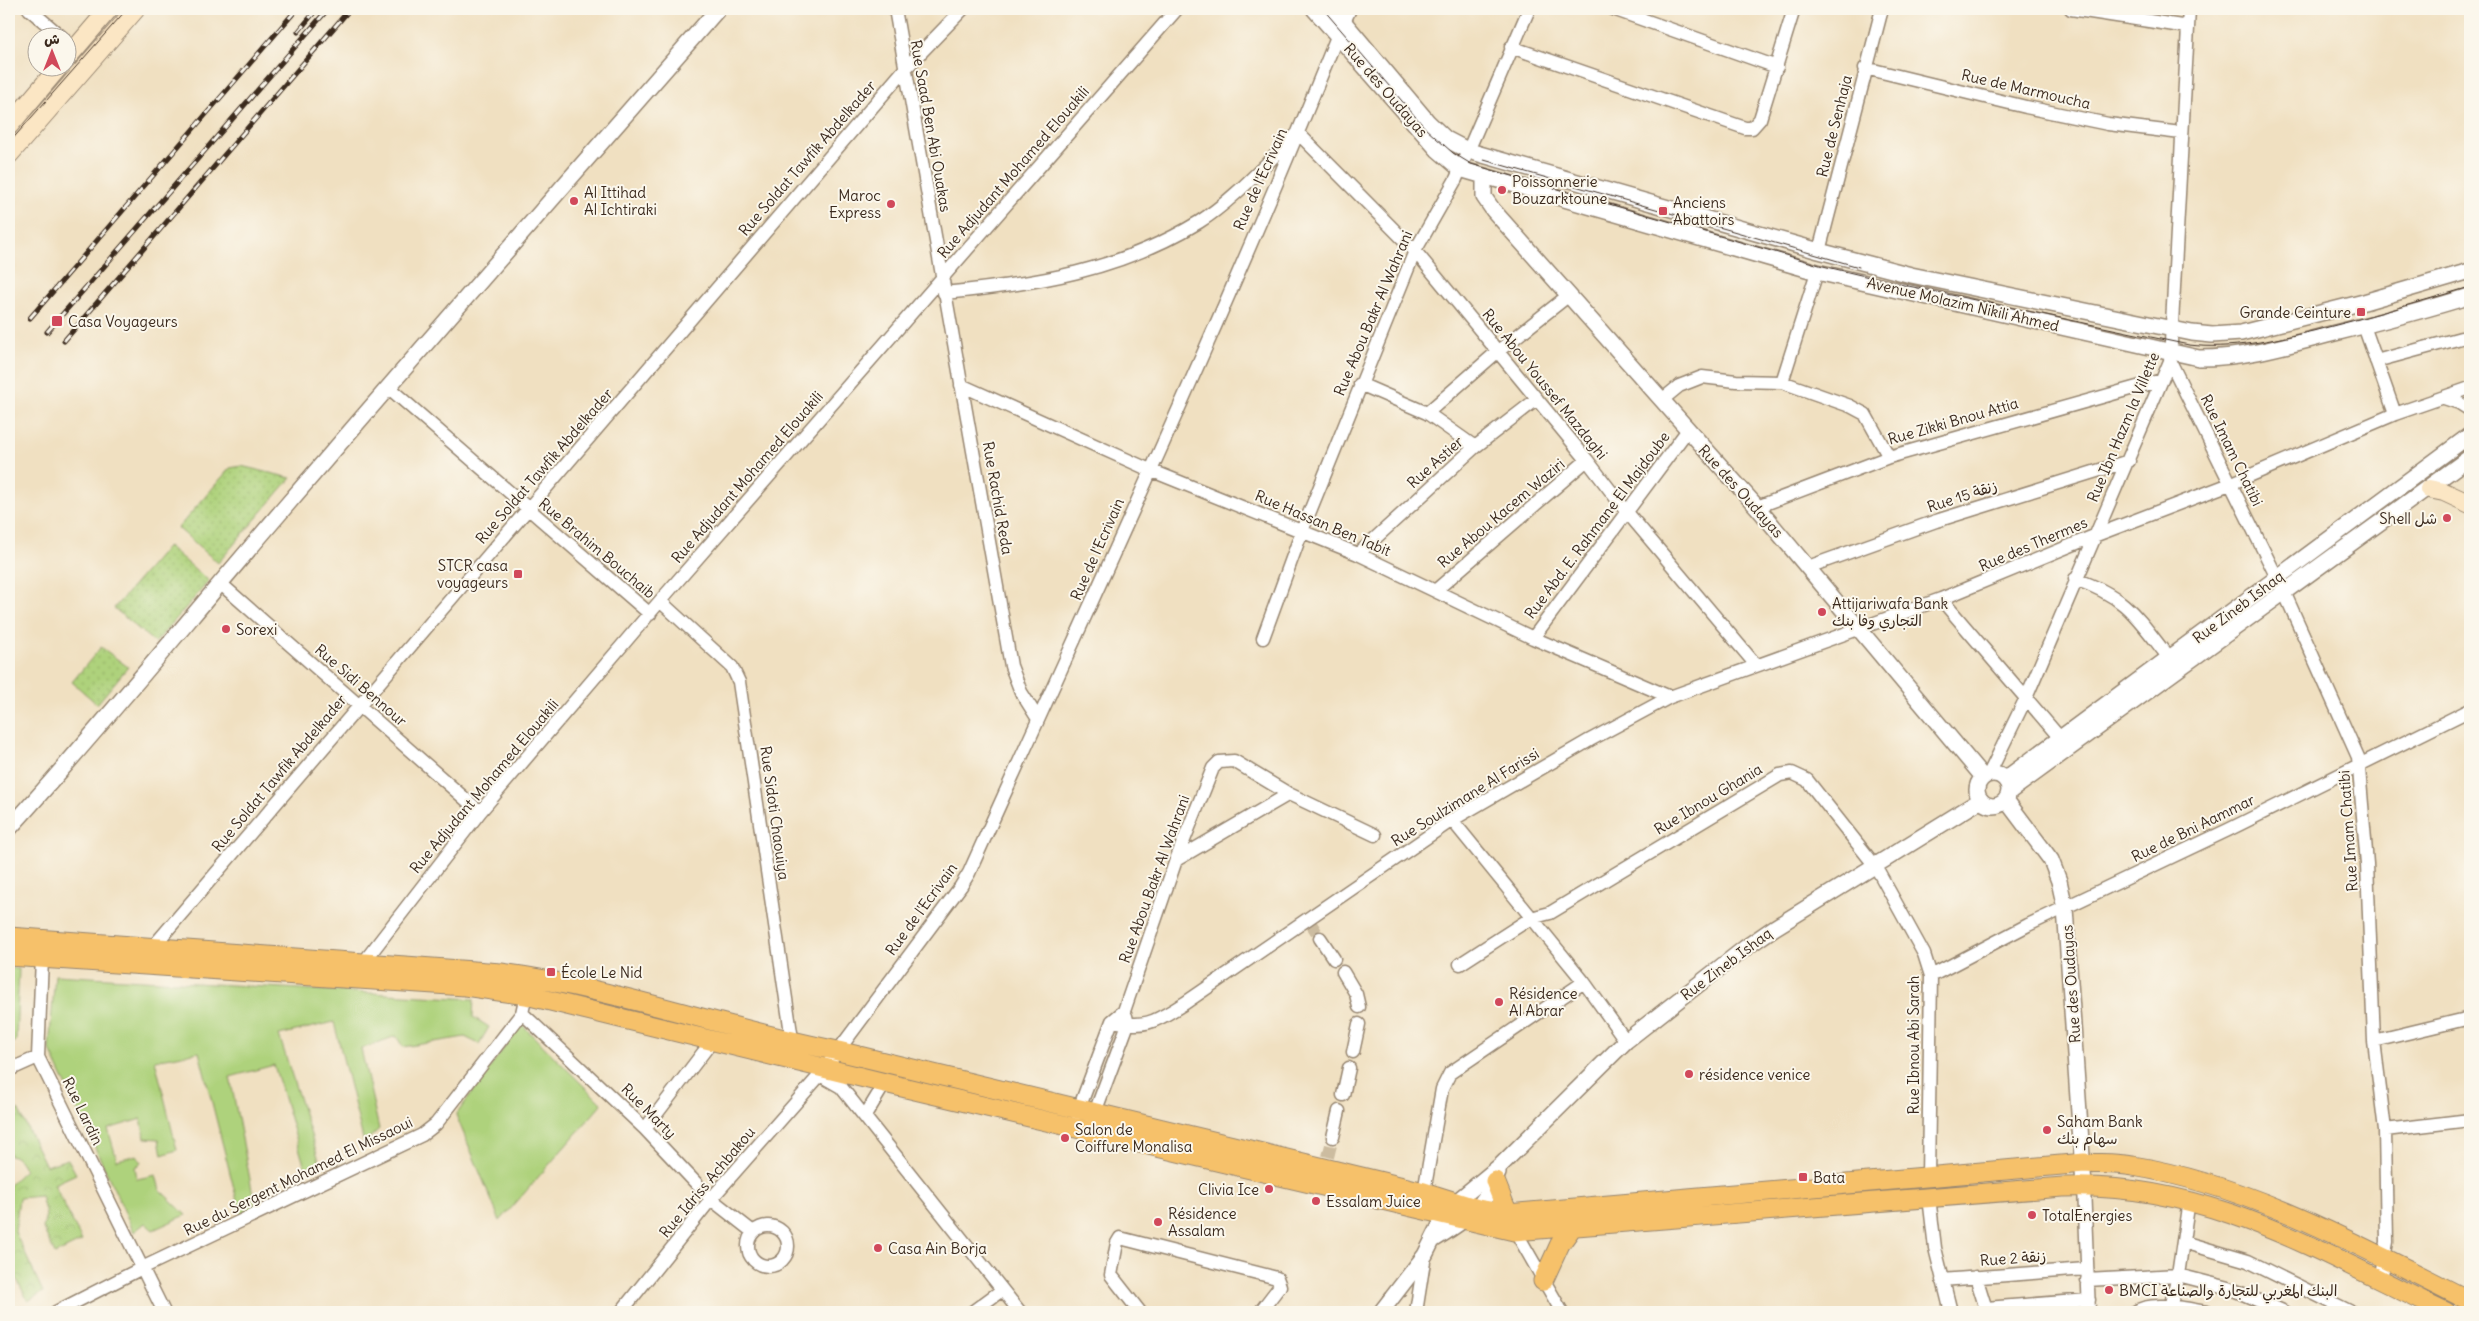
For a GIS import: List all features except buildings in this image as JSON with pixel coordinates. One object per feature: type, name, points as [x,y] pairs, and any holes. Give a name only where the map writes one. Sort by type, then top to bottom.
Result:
[{"type":"main road","points":[[78,37],[109,9]]},
{"type":"main road","points":[[9,155],[136,9]]},
{"type":"main road","points":[[9,126],[50,78]]},
{"type":"main road","points":[[2429,489],[2444,492],[2470,504]]},
{"type":"main road","points":[[9,937],[152,948],[359,971],[464,986],[524,1004],[712,1041],[797,1061],[822,1071],[1327,1163],[1424,1192],[1450,1209]]},
{"type":"main road","points":[[9,956],[359,971],[501,973],[547,980],[792,1042],[838,1051],[1083,1120],[1471,1215],[1511,1222],[1572,1226],[2084,1186],[2133,1188],[2189,1200],[2229,1212],[2268,1227],[2380,1280],[2434,1310]]},
{"type":"main road","points":[[1511,1222],[1928,1177],[2084,1163],[2132,1166],[2248,1197],[2312,1223],[2470,1301]]},
{"type":"main road","points":[[1498,1173],[1511,1222]]},
{"type":"main road","points":[[1543,1281],[1560,1244],[1572,1226]]},
{"type":"street","points":[[29,9],[49,28]]},
{"type":"street","points":[[9,829],[95,733],[220,583],[388,387],[718,9]]},
{"type":"street","name":"Rue Saad Ben Abi Ouakas","points":[[894,9],[941,278]]},
{"type":"street","name":"Rue Soldat Tawfik Abdelkader","points":[[152,948],[359,704],[528,510],[904,70],[964,9]]},
{"type":"street","name":"Rue Adjudant Mohamed Elouakili","points":[[359,971],[480,812],[941,278],[1177,9]]},
{"type":"street","name":"Rue des Oudayas","points":[[1314,9],[1344,21],[1438,150],[1460,169]]},
{"type":"street","name":"Rue des Oudayas","points":[[1332,9],[1428,122],[1446,138],[1469,151]]},
{"type":"street","name":"Rue Abou Bakr Al Wahrani","points":[[1263,638],[1302,531],[1415,251],[1469,151],[1511,47],[1529,9]]},
{"type":"street","points":[[1613,9],[1777,67]]},
{"type":"street","points":[[1511,47],[1745,128],[1756,126],[1760,119],[1794,9]]},
{"type":"street","name":"Rue de Senhaja","points":[[1819,251],[1865,68],[1882,9]]},
{"type":"street","points":[[2071,9],[2188,27]]},
{"type":"street","name":"Rue Ibn Hazm la Villette","points":[[1986,775],[2026,698],[2075,579],[2129,461],[2171,356],[2181,133],[2190,9]]},
{"type":"street","name":"Rue de l'Ecrivain","points":[[822,1071],[961,886],[1150,470],[1298,133],[1344,21]]},
{"type":"street","name":"Rue de Marmoucha","points":[[1865,68],[2026,107],[2108,124],[2181,133]]},
{"type":"street","points":[[944,293],[1012,287],[1052,279],[1099,268],[1154,246],[1200,221],[1239,189],[1298,133]]},
{"type":"street","name":"Rue Abou Youssef Mazdaghi","points":[[1298,133],[1415,251],[1587,460],[1626,511],[1756,665]]},
{"type":"street","name":"Avenue Molazim Nikili Ahmed","points":[[1469,151],[1819,251],[1911,275],[2173,329],[2212,335],[2241,333],[2364,302],[2470,271]]},
{"type":"street","name":"Avenue Molazim Nikili Ahmed","points":[[1460,169],[1816,272],[2171,356],[2199,358],[2240,356],[2364,326],[2470,296]]},
{"type":"street","name":"Rue des Oudayas","points":[[1490,178],[1484,196],[1493,210],[1569,294],[1687,431],[1757,507],[1857,629],[1986,775]]},
{"type":"street","points":[[1782,382],[1816,272]]},
{"type":"street","name":"Rue Rachid Reda","points":[[941,278],[1011,666],[1021,692],[1038,719]]},
{"type":"street","points":[[1427,413],[1569,294]]},
{"type":"street","points":[[2364,326],[2395,414]]},
{"type":"street","points":[[2376,361],[2460,338]]},
{"type":"street","name":"Rue Imam Chatibi","points":[[2171,356],[2230,484],[2285,594],[2360,763],[2374,1041],[2385,1130],[2388,1216],[2385,1259],[2380,1280]]},
{"type":"street","points":[[1662,400],[1678,386],[1702,377],[1736,381],[1782,382],[1850,406],[1865,414],[1889,457]]},
{"type":"street","name":"Rue Zikki Bnou Attia","points":[[1757,507],[1889,457],[2162,380]]},
{"type":"street","points":[[1360,384],[1427,413],[1476,447]]},
{"type":"street","name":"Rue Hassan Ben Tabit","points":[[961,385],[1150,470],[1358,554],[1533,638],[1670,697]]},
{"type":"street","name":"Rue Brahim Bouchaib","points":[[388,387],[650,614]]},
{"type":"street","name":"Rue des Thermes","points":[[1857,629],[1942,599],[2094,536],[2230,484],[2395,414],[2470,388]]},
{"type":"street","points":[[2444,398],[2459,403],[2470,410]]},
{"type":"street","name":"Rue Astier","points":[[1358,554],[1476,447],[1537,399]]},
{"type":"street","name":"Rue Abd. E. Rahmane El Majdoube","points":[[1533,638],[1687,431]]},
{"type":"street","name":"Rue Zineb Ishaq","points":[[2007,790],[2060,738],[2470,435]]},
{"type":"street","name":"Rue Zineb Ishaq","points":[[2007,790],[2285,594],[2324,562],[2429,489],[2470,457]]},
{"type":"street","name":"Rue Abou Kacem Waziri","points":[[1435,590],[1587,460]]},
{"type":"street","name":"Rue 15 زنقة","points":[[1808,567],[1936,521],[2129,461]]},
{"type":"street","points":[[2075,579],[2099,587],[2120,599],[2132,611],[2169,658]]},
{"type":"street","name":"Rue Sidi Bennour","points":[[220,583],[480,812]]},
{"type":"street","points":[[1942,599],[2060,738]]},
{"type":"street","name":"Rue Sidoti Chaouiya","points":[[660,602],[732,667],[739,682],[792,1042],[797,1061]]},
{"type":"street","name":"Rue Soulzimane Al Farissi","points":[[1112,1021],[1142,1025],[1154,1022],[1309,921],[1452,820],[1590,740],[1670,697],[1857,629]]},
{"type":"street","name":"Rue de Bni Aammar","points":[[1932,976],[1993,943],[2228,830],[2470,710]]},
{"type":"street","name":"Rue Abou Bakr Al Wahrani","points":[[1124,1011],[1176,860],[1213,768],[1219,762],[1234,761],[1289,794]]},
{"type":"street","name":"Rue Ibnou Ghania","points":[[1460,964],[1531,918],[1550,912],[1786,773],[1798,774],[1807,780],[1876,867]]},
{"type":"street","points":[[1998,774],[2007,790],[1996,806],[1985,804],[1981,800],[1977,786],[1986,775],[1998,774]]},
{"type":"street","name":"Rue des Oudayas","points":[[2007,790],[2051,860],[2059,881],[2065,908],[2084,1163],[2084,1186]]},
{"type":"street","points":[[1176,860],[1289,794],[1375,835]]},
{"type":"street","name":"Rue Zineb Ishaq","points":[[1450,1209],[1498,1173],[1626,1041],[1745,948],[1981,800]]},
{"type":"street","points":[[1452,820],[1584,982],[1626,1041]]},
{"type":"street","name":"Rue Ibnou Abi Sarah","points":[[1876,867],[1924,954],[1932,976],[1928,1177]]},
{"type":"street","points":[[1320,938],[1334,959]]},
{"type":"street","name":"Rue Lardin","points":[[42,958],[38,1057],[164,1312]]},
{"type":"street","points":[[1343,972],[1356,994],[1360,1007]]},
{"type":"street","points":[[1424,1192],[1442,1089],[1450,1073],[1584,982]]},
{"type":"street","name":"Rue Marty","points":[[524,1004],[645,1128],[711,1199],[753,1232]]},
{"type":"street","name":"Rue du Sergent Mohamed El Missaoui","points":[[56,1312],[142,1268],[422,1135],[436,1124],[524,1004]]},
{"type":"street","points":[[1124,1011],[1128,1024],[1083,1120],[1112,1021],[1124,1011]]},
{"type":"street","points":[[2374,1041],[2470,1018]]},
{"type":"street","points":[[1353,1052],[1359,1024]]},
{"type":"street","points":[[645,1128],[712,1041]]},
{"type":"street","points":[[9,1070],[38,1057]]},
{"type":"street","points":[[1343,1094],[1349,1068]]},
{"type":"street","points":[[822,1071],[841,1087],[865,1116],[1020,1312]]},
{"type":"street","name":"Rue Idriss Achbakou","points":[[621,1312],[711,1199],[822,1071]]},
{"type":"street","points":[[865,1116],[885,1083]]},
{"type":"street","points":[[1333,1137],[1339,1111]]},
{"type":"street","points":[[2385,1130],[2470,1120]]},
{"type":"street","name":"Rue Zineb Ishaq","points":[[1471,1215],[1498,1173]]},
{"type":"street","points":[[1976,1277],[1986,1310],[2089,1306],[2084,1186]]},
{"type":"street","points":[[1929,1197],[1942,1280],[1951,1312]]},
{"type":"street","points":[[2169,1309],[2178,1274],[2189,1200]]},
{"type":"street","points":[[1381,1312],[1425,1255],[1450,1209]]},
{"type":"street","points":[[1433,1240],[1471,1215]]},
{"type":"street","points":[[1511,1222],[1562,1312]]},
{"type":"street","points":[[1140,1312],[1112,1275],[1116,1243],[1120,1238],[1277,1278],[1280,1286],[1260,1312]]},
{"type":"street","points":[[2183,1242],[2248,1261],[2351,1312]]},
{"type":"street","points":[[1416,1312],[1425,1255]]},
{"type":"street","name":"Rue 2 زنقة","points":[[1942,1280],[1976,1277],[2178,1274],[2229,1288],[2279,1311]]},
{"type":"street","points":[[972,1312],[1002,1290]]},
{"type":"street","points":[[2135,1312],[2148,1307],[2206,1312]]},
{"type":"green space","points":[[241,466],[291,478],[218,563],[178,528],[230,468]]},
{"type":"green space","points":[[168,546],[209,581],[155,643],[114,608]]},
{"type":"green space","points":[[101,647],[128,667],[97,704],[72,682]]},
{"type":"green space","points":[[9,968],[19,969],[16,1041],[9,1044]]},
{"type":"green space","points":[[55,975],[474,999],[473,1017],[489,1027],[479,1044],[465,1037],[403,1047],[396,1036],[361,1049],[379,1129],[364,1143],[334,1022],[279,1035],[320,1163],[306,1171],[274,1065],[230,1077],[256,1210],[241,1216],[199,1052],[155,1060],[177,1150],[162,1155],[159,1139],[145,1138],[141,1119],[108,1129],[117,1160],[137,1155],[141,1163],[135,1167],[137,1179],[156,1175],[160,1190],[186,1215],[153,1230],[145,1223],[134,1232],[49,1048]]},
{"type":"green space","points":[[521,1024],[602,1104],[500,1221],[456,1115]]},
{"type":"green space","points":[[18,1109],[46,1166],[68,1159],[76,1174],[54,1184],[82,1241],[55,1254],[43,1228],[46,1215],[41,1196],[19,1198],[15,1232],[43,1292],[28,1301],[9,1264],[9,1185],[25,1170],[17,1158],[9,1155],[9,1114]]},
{"type":"tunnel","points":[[1310,922],[1320,938]]},
{"type":"tunnel","points":[[1328,1157],[1333,1137]]},
{"type":"tram line","points":[[9,143],[127,9]]},
{"type":"tram line","points":[[1323,9],[1426,129],[1453,153],[1471,164],[1823,266],[1894,283],[2189,345],[2205,346],[2236,345],[2282,338],[2470,287]]},
{"type":"tram line","points":[[1484,160],[1859,267]]},
{"type":"railway","points":[[30,318],[297,9]]},
{"type":"railway","points":[[298,32],[317,9]]},
{"type":"railway","points":[[47,332],[328,9]]},
{"type":"railway","points":[[64,341],[350,9]]},
{"type":"place","name":"Poissonnerie Bouzarktoune","points":[[1502,190]]},
{"type":"place","name":"Al Ittihad Al Ichtiraki","points":[[574,201]]},
{"type":"place","name":"Maroc Express","points":[[891,204]]},
{"type":"place","name":"Anciens Abattoirs","points":[[1663,211]]},
{"type":"place","name":"Grande Ceinture","points":[[2361,312]]},
{"type":"place","name":"Casa Voyageurs","points":[[57,321]]},
{"type":"place","name":"Shell شل","points":[[2447,518]]},
{"type":"place","name":"STCR casa voyageurs","points":[[518,574]]},
{"type":"place","name":"Attijariwafa Bank التجاري وفا بنك","points":[[1822,612]]},
{"type":"place","name":"Sorexi","points":[[226,629]]},
{"type":"place","name":"École Le Nid","points":[[551,972]]},
{"type":"place","name":"Résidence Al Abrar","points":[[1499,1002]]},
{"type":"place","name":"résidence venice","points":[[1689,1074]]},
{"type":"place","name":"Saham Bank سهام بنك","points":[[2047,1130]]},
{"type":"place","name":"Salon de Coiffure Monalisa","points":[[1065,1138]]},
{"type":"place","name":"Bata","points":[[1803,1177]]},
{"type":"place","name":"Clivia Ice","points":[[1269,1189]]},
{"type":"place","name":"Essalam Juice","points":[[1316,1201]]},
{"type":"place","name":"TotalEnergies","points":[[2032,1215]]},
{"type":"place","name":"Résidence Assalam","points":[[1158,1222]]},
{"type":"place","name":"Casa Ain Borja","points":[[878,1248]]},
{"type":"place","name":"BMCI البنك المغربي للتجارة والصناعة","points":[[2109,1290]]}]
